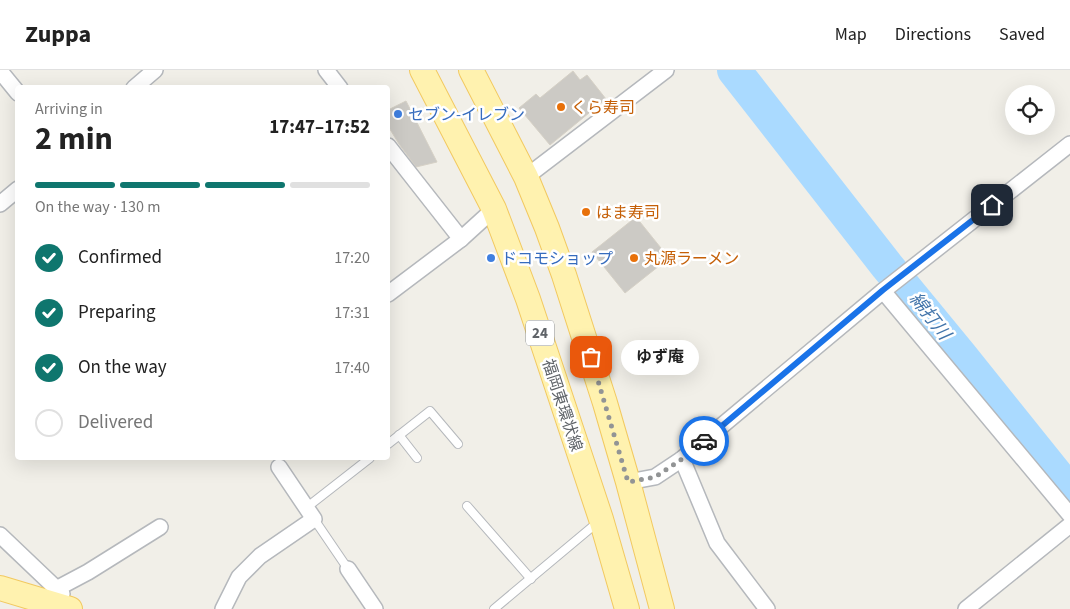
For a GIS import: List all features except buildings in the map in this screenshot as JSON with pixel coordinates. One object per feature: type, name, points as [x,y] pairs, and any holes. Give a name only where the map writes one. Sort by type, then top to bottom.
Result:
[{"type":"main road","name":"福岡東環状線","points":[[422,70],[494,209],[528,299],[601,519],[627,609]]},
{"type":"main road","name":"24","points":[[470,70],[526,177],[564,275],[596,373],[628,482],[662,609]]},
{"type":"main road","points":[[0,588],[70,609]]},
{"type":"street","points":[[138,85],[155,70]]},
{"type":"street","points":[[326,70],[338,85]]},
{"type":"street","points":[[526,177],[666,70]]},
{"type":"street","points":[[0,71],[15,89]]},
{"type":"street","points":[[628,482],[655,477],[682,459],[883,290],[1070,144]]},
{"type":"street","points":[[390,149],[461,239]]},
{"type":"street","points":[[0,204],[15,192]]},
{"type":"street","points":[[390,292],[461,239],[494,209]]},
{"type":"street","points":[[883,290],[1070,515]]},
{"type":"street","points":[[682,459],[717,543],[767,609]]},
{"type":"street","points":[[223,609],[239,578],[260,556],[310,513],[277,465]]},
{"type":"street","points":[[966,609],[1070,525]]},
{"type":"street","points":[[56,588],[88,572],[160,526]]},
{"type":"street","points":[[0,534],[77,609]]},
{"type":"street","points":[[348,569],[375,609]]},
{"type":"lane","points":[[390,442],[430,411],[458,444]]},
{"type":"lane","points":[[399,435],[417,458]]},
{"type":"lane","points":[[348,569],[310,513],[368,460]]},
{"type":"lane","points":[[467,506],[531,579]]},
{"type":"lane","points":[[494,609],[601,519]]},
{"type":"waterway","name":"綿打川","points":[[734,70],[887,266],[1070,492]]},
{"type":"way so far","points":[[591,357],[628,482],[655,477],[704,441]]},
{"type":"place","name":"くら寿司","points":[[561,107]]},
{"type":"place","name":"セブン-イレブン","points":[[398,114]]},
{"type":"place","name":"はま寿司","points":[[586,212]]},
{"type":"place","name":"ドコモショップ","points":[[491,258]]},
{"type":"place","name":"丸源ラーメン","points":[[634,258]]},
{"type":"place","name":"ゆず庵","points":[[591,357]]},
{"type":"route","points":[[704,441],[883,290],[992,205]]}]
